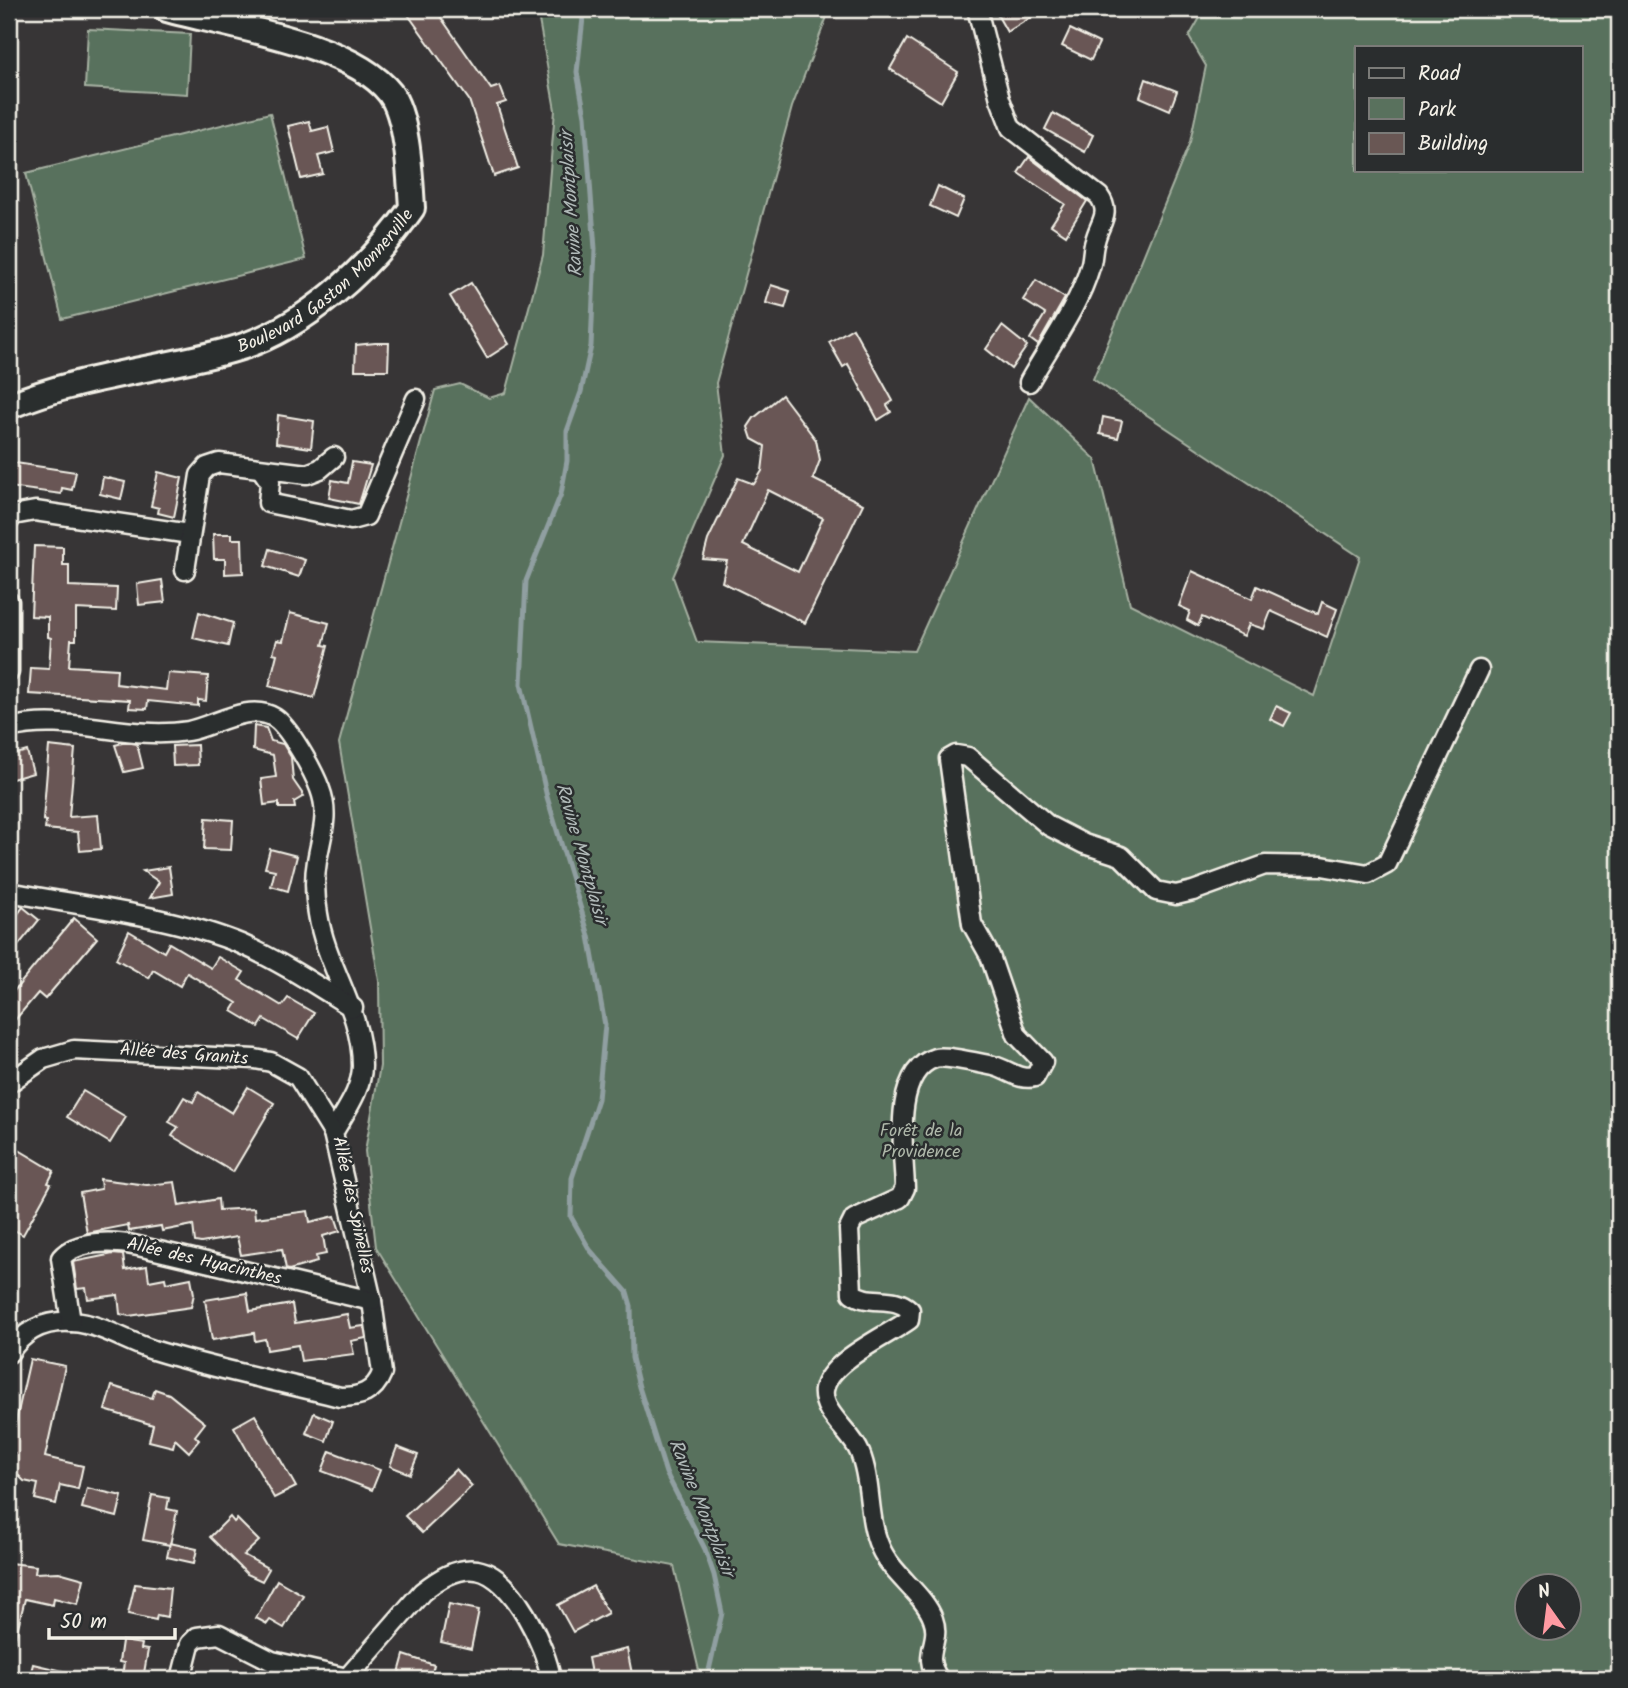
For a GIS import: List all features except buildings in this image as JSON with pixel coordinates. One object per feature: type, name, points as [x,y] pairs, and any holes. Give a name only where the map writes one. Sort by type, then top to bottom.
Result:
[{"type":"street","name":"Boulevard Gaston Monnerville","points":[[9,407],[51,390],[233,349],[266,337],[297,320],[369,263],[412,208],[409,149],[391,94],[353,62],[245,27],[167,9]]},
{"type":"street","points":[[977,9],[1000,99],[1011,128],[1099,196],[1106,205],[1106,216],[1095,239],[1091,266],[1081,290],[1029,382]]},
{"type":"street","points":[[261,469],[270,482],[268,503],[351,520],[366,516],[416,399]]},
{"type":"street","points":[[185,570],[200,475],[207,467],[219,463],[307,474],[320,469],[334,457]]},
{"type":"street","points":[[9,521],[13,515],[36,511],[190,534]]},
{"type":"street","points":[[9,602],[9,672]]},
{"type":"street","points":[[939,1679],[931,1669],[929,1656],[937,1631],[932,1616],[889,1565],[878,1545],[861,1453],[845,1428],[830,1412],[824,1391],[830,1375],[882,1334],[909,1320],[910,1310],[905,1305],[886,1300],[862,1301],[852,1293],[849,1229],[853,1219],[900,1198],[905,1188],[901,1116],[906,1095],[922,1066],[936,1058],[997,1067],[1026,1080],[1035,1077],[1043,1062],[1017,1035],[990,956],[972,924],[949,760],[956,755],[968,757],[1049,826],[1084,844],[1121,856],[1156,891],[1176,895],[1193,891],[1265,865],[1322,866],[1368,874],[1387,864],[1479,670]]},
{"type":"street","name":"Allée des Spinelles","points":[[9,728],[33,723],[174,732],[254,712],[273,717],[284,725],[320,789],[325,828],[317,860],[317,913],[327,948],[353,1008],[362,1070],[358,1088],[333,1133],[372,1301],[382,1373],[369,1392],[355,1397],[340,1397],[152,1350],[99,1327],[71,1322],[44,1325],[20,1336],[9,1353]]},
{"type":"street","points":[[15,893],[149,919],[239,943],[276,961],[353,1008]]},
{"type":"street","name":"Allée des Granits","points":[[9,1083],[43,1059],[74,1050],[255,1059],[278,1065],[298,1077],[333,1133]]},
{"type":"street","name":"Allée des Hyacinthes","points":[[71,1322],[61,1258],[74,1249],[107,1242],[130,1244],[372,1301]]},
{"type":"street","points":[[180,1679],[190,1644],[197,1637],[219,1634],[272,1661],[307,1671],[350,1678],[422,1592],[436,1581],[466,1570],[479,1570],[490,1576],[525,1614],[540,1637],[551,1679]]},
{"type":"green space","name":"Forêt de la Providence","points":[[537,9],[830,9],[792,107],[716,383],[725,455],[673,577],[697,642],[914,651],[1029,397],[1095,459],[1130,604],[1314,696],[1360,557],[1093,379],[1190,142],[1206,66],[1189,37],[1205,9],[1619,9],[1619,1679],[701,1679],[674,1566],[559,1544],[376,1247],[365,1151],[380,1066],[379,981],[339,743],[435,390],[460,384],[489,398],[506,393],[543,255],[555,110]]},
{"type":"green space","points":[[88,29],[190,34],[187,94],[85,88]]},
{"type":"green space","points":[[270,113],[306,259],[62,319],[26,173]]},
{"type":"waterway","name":"Ravine Montplaisir","points":[[584,9],[577,72],[585,116],[595,249],[591,346],[581,392],[567,431],[567,461],[561,494],[526,581],[521,684],[547,797],[589,936],[605,1025],[598,1099],[572,1178],[571,1217],[590,1250],[627,1292],[631,1306],[632,1358],[639,1387],[666,1473],[705,1549],[714,1575],[722,1613],[707,1679]]}]
